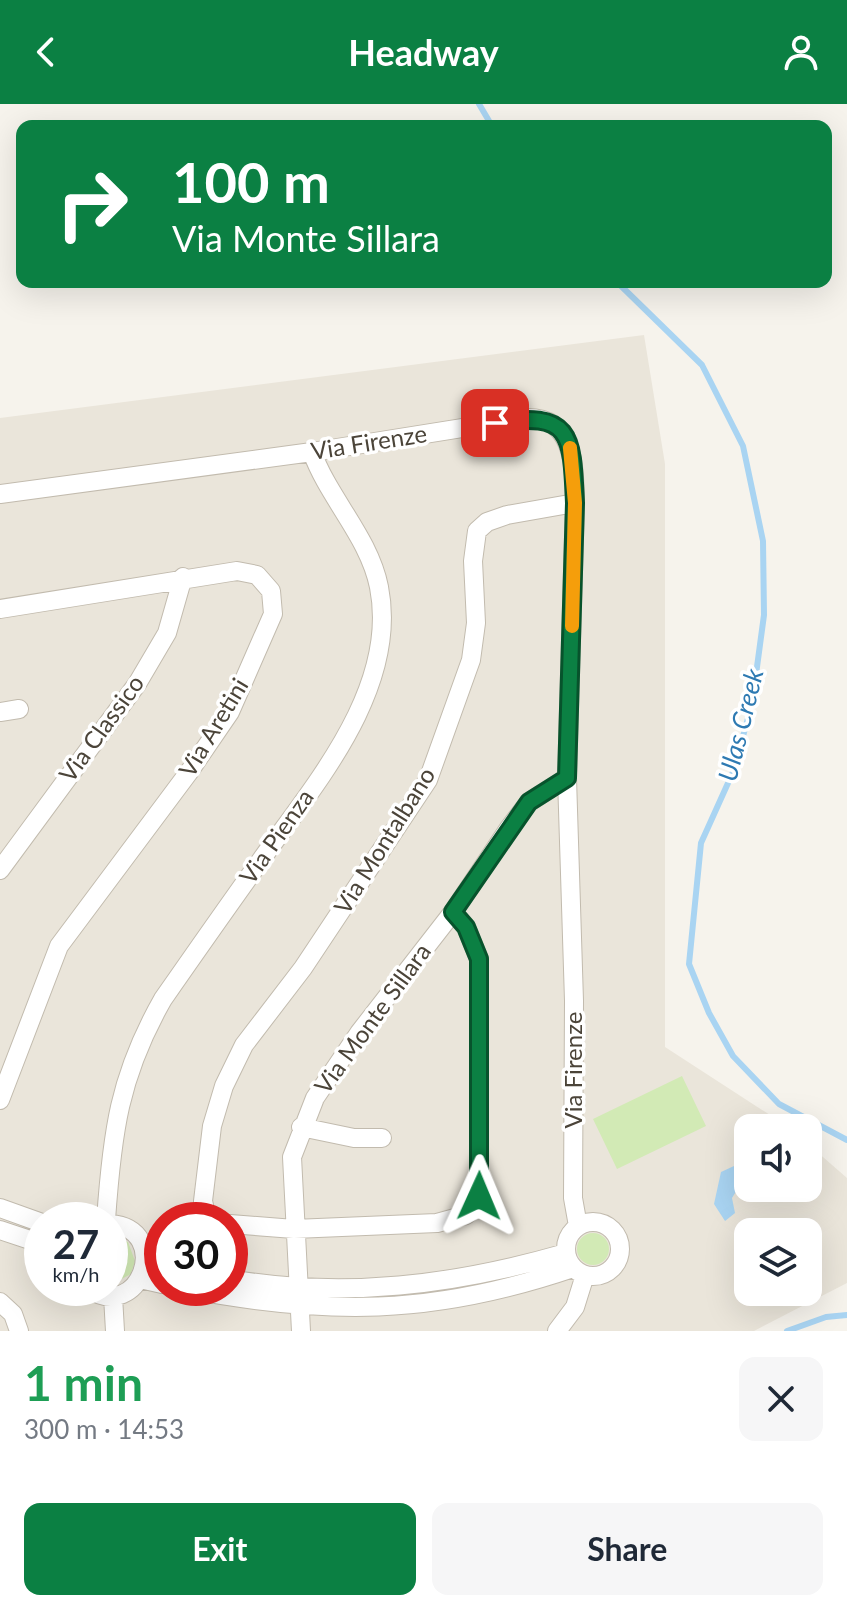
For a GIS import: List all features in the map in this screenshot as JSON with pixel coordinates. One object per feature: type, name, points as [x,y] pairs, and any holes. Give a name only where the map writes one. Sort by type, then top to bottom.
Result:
[{"type":"street","name":"Via Firenze","points":[[0,494],[538,418],[549,422],[568,441],[574,458],[575,503],[567,778],[574,1001],[573,1198],[578,1226]]},
{"type":"street","name":"Via Pienza","points":[[109,1202],[112,1134],[124,1086],[142,1035],[170,988],[328,766],[375,667],[381,620],[372,565],[352,524],[323,483],[312,452]]},
{"type":"street","name":"Via Montalbano","points":[[203,1202],[212,1126],[224,1086],[244,1045],[303,968],[428,780],[471,660],[476,623],[473,561],[477,531],[487,522],[507,515],[575,503]]},
{"type":"street","name":"Via Aretini","points":[[0,609],[183,577],[237,571],[257,575],[271,591],[273,614],[230,712],[59,946],[0,1100]]},
{"type":"street","name":"Via Classico","points":[[0,870],[137,684],[167,633],[183,577]]},
{"type":"street","points":[[0,712],[19,709]]},
{"type":"street","name":"Via Monte Sillara","points":[[301,1331],[292,1157],[301,1127],[315,1098],[359,1033],[453,912],[529,802],[567,778]]},
{"type":"street","points":[[248,1225],[294,1229],[437,1223],[466,1215],[476,1207],[479,1181],[479,959],[466,927],[453,912]]},
{"type":"street","points":[[301,1127],[354,1138],[382,1138]]},
{"type":"street","points":[[0,1208],[24,1217]]},
{"type":"street","points":[[248,1284],[299,1298],[575,1265],[594,1276],[611,1270],[620,1254],[617,1236],[604,1224],[586,1222],[568,1238],[575,1265],[575,1307],[557,1331]]},
{"type":"street","points":[[0,1230],[24,1238]]},
{"type":"street","points":[[128,1230],[144,1247]]},
{"type":"street","points":[[248,1294],[365,1307],[455,1300],[513,1288],[575,1265]]},
{"type":"street","points":[[128,1291],[144,1274]]},
{"type":"street","points":[[140,1279],[144,1280]]},
{"type":"street","points":[[452,1280],[455,1300]]},
{"type":"street","points":[[0,1302],[13,1314],[19,1331]]},
{"type":"street","points":[[114,1306],[115,1331]]},
{"type":"shaded area","points":[[644,335],[665,464],[665,1047],[768,1114],[734,1114],[734,1202],[822,1202],[822,1156],[847,1178],[847,1283],[822,1296],[822,1218],[734,1218],[734,1306],[802,1306],[754,1331],[0,1331],[0,418]]},
{"type":"green space","points":[[682,1076],[706,1126],[617,1169],[593,1119]]},
{"type":"green space","points":[[593,1233],[605,1237],[609,1249],[605,1261],[593,1265],[581,1261],[577,1249],[581,1237]]},
{"type":"green space","points":[[128,1242],[135,1261],[128,1276]]},
{"type":"water","points":[[734,1166],[732,1198],[735,1213],[725,1221],[714,1204],[721,1172]]},
{"type":"waterway","name":"Ulas Creek","points":[[479,104],[488,120]]},
{"type":"waterway","name":"Ulas Creek","points":[[623,288],[702,365],[743,446],[763,541],[764,615],[752,704],[733,772],[701,843],[689,964],[709,1013],[733,1056],[779,1104],[847,1140]]},
{"type":"waterway","name":"Ulas Creek","points":[[787,1331],[826,1317],[847,1315]]},
{"type":"slow traffic","points":[[570,448],[574,458],[575,503],[572,626]]},
{"type":"route","points":[[479,1196],[479,959],[466,927],[453,912],[529,802],[567,778],[575,503],[574,458],[560,430],[538,418],[495,423]]}]
